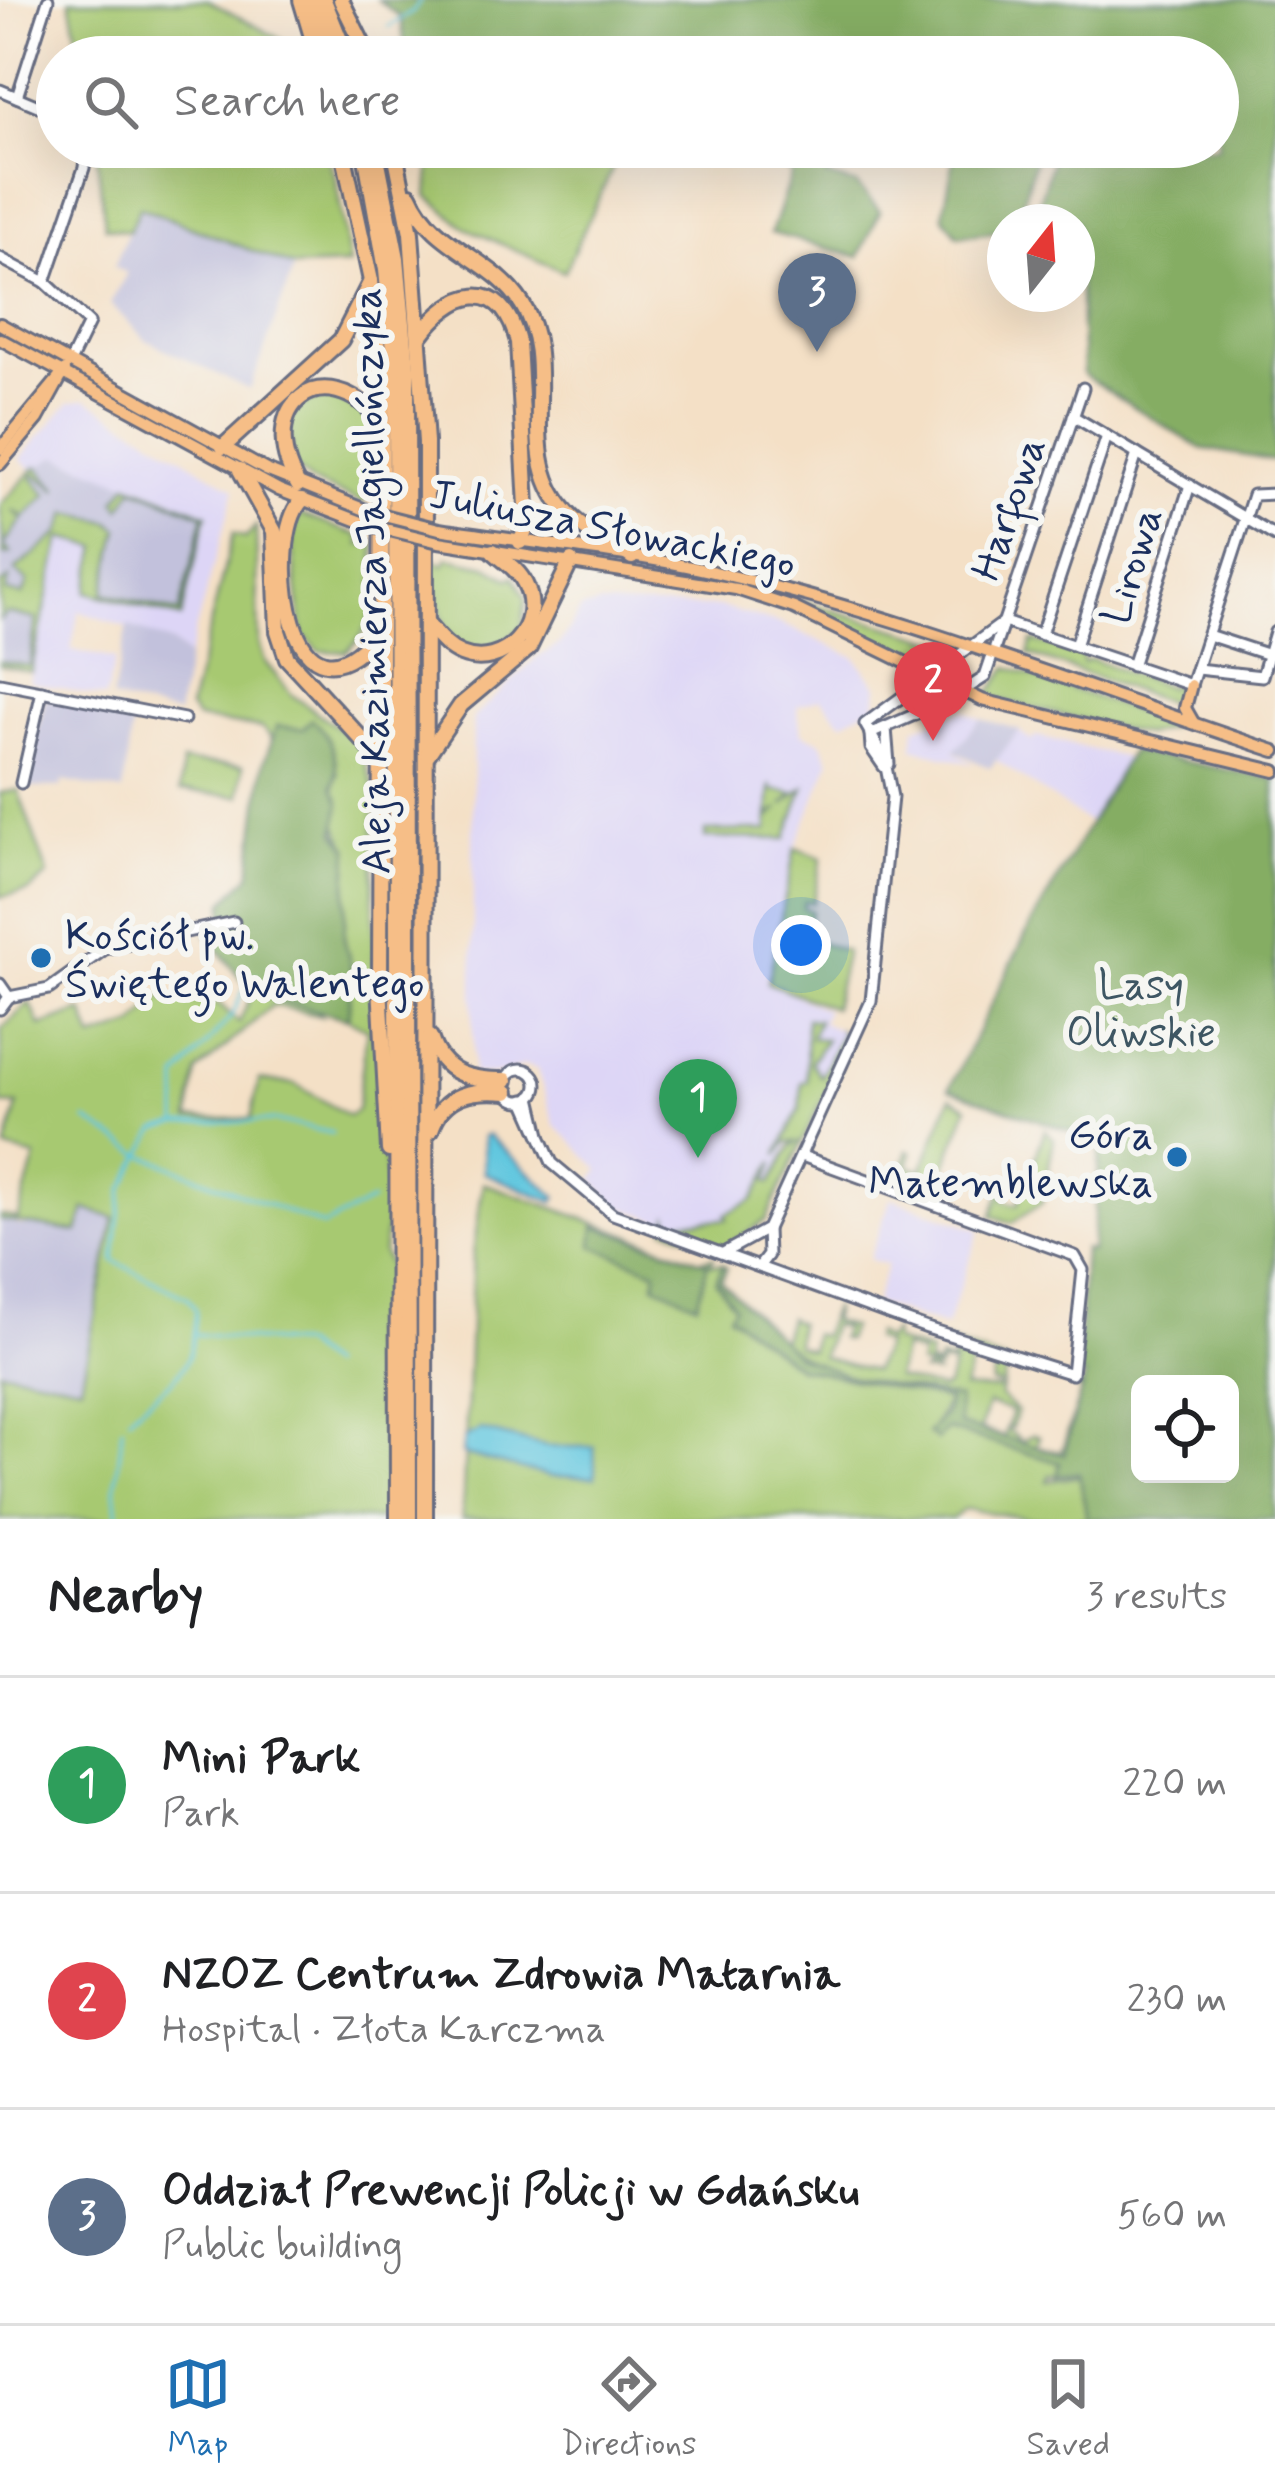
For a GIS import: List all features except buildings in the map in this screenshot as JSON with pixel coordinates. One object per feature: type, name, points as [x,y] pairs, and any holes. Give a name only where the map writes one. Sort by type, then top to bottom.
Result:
[{"type":"highway","points":[[301,0],[312,36]]},
{"type":"highway","points":[[311,0],[326,36]]},
{"type":"highway","points":[[324,0],[338,36]]},
{"type":"highway","points":[[341,0],[359,36]]},
{"type":"highway","points":[[347,168],[371,281],[382,422],[380,985],[398,1293]]},
{"type":"highway","name":"Aleja Kazimierza Jagiellończyka","points":[[368,168],[386,270],[396,370],[398,1519]]},
{"type":"highway","name":"Aleja Kazimierza Jagiellończyka","points":[[379,168],[397,258],[407,368],[409,1519]]},
{"type":"highway","points":[[399,168],[421,336],[428,754],[424,1519]]},
{"type":"highway","points":[[399,168],[430,228],[522,304],[534,338],[539,453],[549,487],[578,524],[632,557]]},
{"type":"highway","points":[[223,447],[341,340],[371,281]]},
{"type":"highway","points":[[421,336],[439,310],[460,298],[489,301],[510,319],[518,342],[527,525],[520,542]]},
{"type":"highway","points":[[381,629],[359,655],[340,662],[310,654],[295,639],[289,620],[290,516],[300,493],[280,436],[288,412],[302,398],[324,389],[344,391],[382,422]]},
{"type":"highway","points":[[240,470],[274,531],[278,632],[287,658],[381,760]]},
{"type":"highway","points":[[426,623],[448,646],[471,657],[500,653],[520,638],[529,620],[529,593],[520,576],[493,550]]},
{"type":"highway","points":[[428,754],[461,705],[537,638],[571,561]]},
{"type":"highway","points":[[427,1031],[449,1069],[507,1086]]},
{"type":"highway","points":[[427,1134],[444,1104],[458,1095],[507,1086]]},
{"type":"main road","name":"Juliusza Słowackiego","points":[[0,324],[240,470],[300,493],[369,518],[493,550],[699,580],[765,597],[963,693]]},
{"type":"main road","name":"Juliusza Słowackiego","points":[[0,339],[223,447],[300,493]]},
{"type":"main road","points":[[0,449],[66,368]]},
{"type":"main road","points":[[0,464],[56,394],[66,368]]},
{"type":"main road","name":"Juliusza Słowackiego","points":[[439,536],[632,557],[734,577],[994,654]]},
{"type":"main road","points":[[994,654],[1275,752]]},
{"type":"main road","points":[[946,661],[950,687]]},
{"type":"main road","points":[[909,666],[915,691]]},
{"type":"main road","points":[[1191,685],[1185,708],[1195,724]]},
{"type":"main road","points":[[963,693],[1275,771]]},
{"type":"street","points":[[37,36],[49,0]]},
{"type":"street","points":[[16,97],[36,38]]},
{"type":"street","points":[[0,90],[36,105]]},
{"type":"street","points":[[45,282],[84,168]]},
{"type":"street","points":[[0,258],[45,282],[88,323],[66,368]]},
{"type":"street","name":"Harfowa","points":[[994,654],[1083,388]]},
{"type":"street","name":"Harfowa","points":[[1073,416],[1275,536]]},
{"type":"street","points":[[1041,634],[1107,436]]},
{"type":"street","points":[[1075,646],[1137,454]]},
{"type":"street","name":"Lirowa","points":[[1132,666],[1190,485]]},
{"type":"street","points":[[1191,685],[1244,518],[1256,492],[1275,494]]},
{"type":"street","name":"Harfowa","points":[[868,729],[967,644],[1004,622],[1191,685]]},
{"type":"street","points":[[1197,669],[1262,676],[1275,632]]},
{"type":"street","points":[[1208,635],[1268,655]]},
{"type":"street","points":[[888,772],[871,748],[868,729],[886,728],[963,693],[981,682],[994,654]]},
{"type":"street","points":[[0,683],[184,719]]},
{"type":"street","points":[[21,783],[42,691]]},
{"type":"street","points":[[725,1252],[746,1244],[766,1228],[871,1001],[892,797],[886,728]]},
{"type":"street","points":[[0,1009],[9,997],[49,989],[105,949],[234,922]]},
{"type":"street","points":[[0,984],[9,997]]},
{"type":"street","points":[[528,1098],[537,1082],[528,1070],[516,1070],[507,1086],[528,1098],[552,1163],[613,1214],[1040,1367],[1067,1376],[1074,1370],[1083,1270],[1076,1256],[802,1156]]},
{"type":"street","points":[[761,1264],[768,1255],[766,1228]]},
{"type":"street","points":[[745,1261],[746,1244]]},
{"type":"shaded area","points":[[139,207],[294,267],[250,390],[146,340],[110,304],[127,273],[114,266]]},
{"type":"shaded area","points":[[86,399],[235,489],[188,657],[172,643],[79,611],[71,650],[116,659],[105,698],[29,682],[61,538],[98,547],[87,591],[181,617],[57,457],[32,469],[20,459],[69,403]]},
{"type":"shaded area","points":[[57,456],[207,514],[181,618],[87,592],[98,547],[61,538],[31,672],[0,665],[0,505],[32,469]]},
{"type":"shaded area","points":[[599,605],[720,607],[782,624],[855,657],[878,687],[875,705],[842,722],[821,698],[797,706],[801,733],[821,741],[830,761],[793,854],[768,983],[826,1010],[822,1022],[843,1031],[762,1201],[716,1238],[617,1206],[592,1180],[600,1170],[555,1125],[537,1069],[523,1065],[504,1074],[473,1074],[473,718],[536,658],[560,644],[581,609]]},
{"type":"shaded area","points":[[128,626],[172,643],[188,657],[177,715],[112,699]]},
{"type":"shaded area","points":[[45,698],[133,715],[123,792],[63,781],[61,787],[24,788]]},
{"type":"shaded area","points":[[963,710],[981,719],[954,752],[975,765],[913,748],[915,728]]},
{"type":"shaded area","points":[[981,719],[1020,730],[990,768],[954,751]]},
{"type":"shaded area","points":[[1019,731],[1031,741],[1037,736],[1127,758],[1089,823],[996,760]]},
{"type":"shaded area","points":[[891,1198],[980,1230],[946,1327],[874,1303],[887,1265],[869,1259]]},
{"type":"shaded area","points":[[85,1209],[115,1217],[81,1385],[0,1370],[0,1220],[21,1226],[82,1225]]},
{"type":"green space","points":[[70,0],[207,0],[275,36],[77,36]]},
{"type":"green space","points":[[378,0],[1275,0],[1275,461],[1200,448],[1083,375],[1081,312],[1095,312],[1095,204],[1039,204],[1050,168],[1239,168],[1239,36],[403,36],[401,18]]},
{"type":"green space","points":[[98,168],[332,168],[349,265],[294,267],[140,207],[129,231],[105,227]]},
{"type":"green space","points":[[430,168],[613,168],[564,272],[466,228],[428,196]]},
{"type":"green space","points":[[780,168],[833,168],[826,176],[857,185],[880,211],[859,257],[771,233],[792,172]]},
{"type":"green space","points":[[952,168],[1032,168],[1022,204],[987,204],[987,233],[958,236],[943,216]]},
{"type":"green space","points":[[329,394],[357,406],[371,428],[376,487],[363,503],[311,482],[293,466],[288,420],[300,405]]},
{"type":"green space","points":[[37,466],[58,490],[35,474],[32,477],[47,495],[25,517],[12,510],[23,519],[4,545],[11,554],[4,555],[0,505]]},
{"type":"green space","points":[[128,484],[207,514],[181,618],[87,592],[98,547],[61,538],[31,672],[0,665],[0,661],[30,666],[36,619],[7,613],[0,620],[0,585],[9,579],[6,592],[23,595],[28,582],[15,570],[60,533],[68,513],[111,522],[119,529],[104,593],[179,613],[204,515],[134,488],[121,508],[116,501]]},
{"type":"green space","points":[[299,514],[360,536],[360,545],[376,544],[370,616],[358,641],[346,652],[319,651],[302,634],[292,538]]},
{"type":"green space","points":[[256,526],[259,643],[265,662],[292,695],[357,741],[374,787],[374,983],[388,1212],[383,1252],[389,1267],[386,1519],[0,1519],[0,1370],[81,1385],[115,1218],[85,1209],[78,1232],[0,1220],[0,1215],[18,1219],[36,1157],[6,1149],[18,1105],[0,1104],[2,1029],[30,1002],[40,1026],[83,1011],[93,1039],[135,1025],[159,997],[220,1004],[239,1023],[252,993],[314,1009],[321,1016],[273,1005],[197,1072],[189,1119],[251,1119],[259,1080],[295,1084],[349,1116],[357,1110],[367,1029],[348,1019],[352,971],[344,938],[349,848],[335,813],[338,774],[332,758],[303,729],[271,748],[270,736],[262,728],[197,719],[189,709],[233,534],[246,538]]},
{"type":"green space","points":[[432,558],[444,565],[448,558],[487,566],[510,579],[514,576],[526,598],[522,628],[477,652],[462,648],[443,621]]},
{"type":"green space","points":[[781,595],[955,646],[931,668]]},
{"type":"green space","points":[[1032,641],[1081,652],[1083,663],[1090,659],[1169,687],[1171,683],[1182,686],[1178,698],[1169,703],[1028,654]]},
{"type":"green space","points":[[1008,667],[1161,720],[1169,728],[1145,735],[987,697]]},
{"type":"green space","points":[[312,719],[333,750],[333,787],[340,802],[336,832],[349,848],[344,938],[352,971],[348,1019],[252,993],[207,935],[223,929],[224,902],[250,875],[264,762],[277,726],[303,729]]},
{"type":"green space","name":"Lasy Oliwskie","points":[[1131,751],[1275,779],[1275,1519],[1087,1519],[1079,1473],[1057,1476],[1060,1463],[946,1429],[937,1440],[928,1433],[945,1413],[948,1400],[798,1367],[729,1315],[734,1306],[716,1281],[723,1264],[727,1268],[721,1281],[798,1356],[854,1378],[958,1398],[959,1425],[1064,1455],[1085,1376],[1077,1374],[1084,1249],[1091,1251],[1101,1142],[949,1089],[1027,932]]},
{"type":"green space","points":[[182,762],[243,766],[240,796],[180,791]]},
{"type":"green space","points":[[771,784],[771,790],[794,793],[783,805],[804,788],[786,839],[705,838],[705,831],[768,830],[768,819],[779,809],[769,815]]},
{"type":"green space","points":[[18,790],[48,875],[29,891],[0,897],[0,793]]},
{"type":"green space","points":[[795,848],[822,858],[813,903],[805,901],[803,908],[811,911],[806,937],[846,951],[833,1008],[768,983]]},
{"type":"green space","points":[[806,1019],[818,1020],[811,1038],[826,1039],[811,1062],[821,1077],[842,1033],[849,1042],[766,1220],[724,1248],[665,1228],[669,1216],[671,1222],[727,1219],[726,1214],[753,1200],[774,1162],[767,1181],[771,1183],[791,1146],[798,1142],[787,1142],[777,1156],[800,1108],[802,1082],[807,1081]]},
{"type":"green space","points":[[951,1097],[968,1107],[941,1178],[923,1190],[898,1180],[908,1150],[912,1152],[908,1166],[922,1170]]},
{"type":"green space","points":[[1045,1130],[1054,1139],[1042,1203],[1012,1223],[992,1216],[1003,1184],[1008,1186],[1003,1200],[1018,1205]]},
{"type":"green space","points":[[483,1183],[700,1260],[714,1257],[710,1264],[723,1264],[716,1281],[734,1306],[730,1315],[797,1367],[948,1400],[929,1434],[945,1429],[1061,1463],[1057,1476],[1050,1475],[1048,1481],[1080,1476],[1087,1519],[1031,1519],[965,1509],[952,1519],[462,1519],[473,1255]]},
{"type":"green space","points":[[595,1226],[708,1263],[697,1304],[655,1284],[656,1271],[593,1246]]},
{"type":"green space","points":[[834,1305],[832,1321],[851,1327],[846,1340],[840,1338],[843,1328],[832,1325],[822,1357],[873,1371],[885,1344],[873,1339],[875,1333],[886,1340],[893,1331],[894,1342],[921,1349],[920,1354],[903,1348],[896,1378],[941,1389],[947,1387],[953,1365],[941,1362],[939,1369],[932,1369],[936,1374],[923,1372],[930,1368],[919,1365],[922,1350],[930,1353],[928,1364],[936,1367],[940,1359],[954,1362],[952,1346],[945,1341],[1007,1362],[1003,1386],[991,1383],[996,1367],[972,1360],[964,1389],[1002,1389],[1000,1396],[1017,1411],[1012,1428],[1007,1427],[1012,1411],[988,1404],[980,1429],[1004,1437],[1006,1429],[1022,1441],[1033,1435],[1039,1437],[1036,1446],[1061,1452],[1081,1391],[1069,1383],[1084,1388],[1064,1456],[959,1425],[957,1398],[841,1374],[781,1341],[788,1318],[798,1323],[796,1345],[811,1350],[813,1334],[822,1336]]},
{"type":"water","points":[[488,1135],[557,1197],[554,1202],[484,1173],[483,1136]]},
{"type":"water","points":[[481,1430],[548,1447],[594,1447],[595,1477],[549,1476],[462,1454],[464,1438]]},
{"type":"waterway","points":[[388,27],[413,12],[421,0]]},
{"type":"waterway","points":[[249,983],[256,976]]},
{"type":"waterway","points":[[129,1417],[185,1364],[196,1310],[188,1298],[114,1261],[123,1189],[156,1130],[178,1124],[178,1078],[233,1014],[244,989]]},
{"type":"waterway","points":[[86,1120],[140,1154],[323,1226],[372,1201]]},
{"type":"waterway","points":[[179,1124],[276,1121],[332,1133]]},
{"type":"waterway","points":[[195,1334],[302,1345],[328,1366]]},
{"type":"waterway","points":[[118,1519],[115,1490],[123,1426]]},
{"type":"place","name":"Oddział Prewencji Policji w Gdańsku","points":[[817,352]]},
{"type":"place","name":"NZOZ Centrum Zdrowia Matarnia","points":[[933,741]]},
{"type":"place","name":"Kościół pw. Świętego Walentego","points":[[41,958]]},
{"type":"place","name":"Góra Matemblewska","points":[[1177,1157]]},
{"type":"place","name":"Mini Park","points":[[698,1158]]}]
